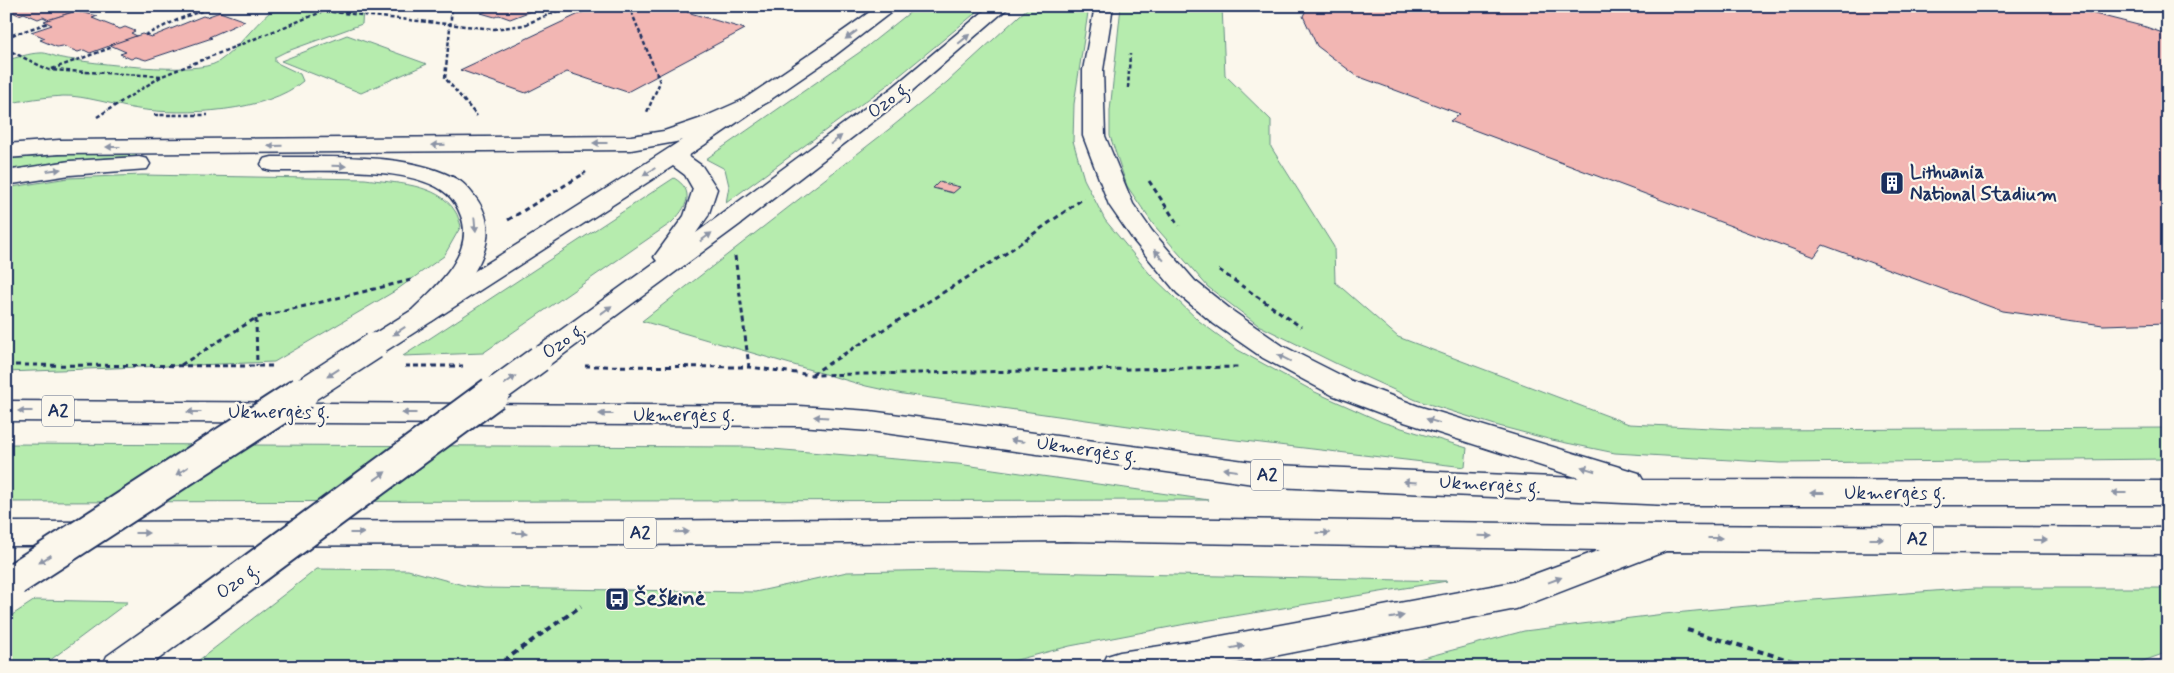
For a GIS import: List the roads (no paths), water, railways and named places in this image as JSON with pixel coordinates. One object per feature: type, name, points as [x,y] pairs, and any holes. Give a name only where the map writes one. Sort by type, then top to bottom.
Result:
[{"type":"main road","points":[[11,582],[374,346],[763,98],[890,6]]},
{"type":"main road","name":"Ozo g.","points":[[120,667],[899,92],[977,28],[1000,6]]},
{"type":"main road","points":[[1104,6],[1093,70],[1094,136],[1121,205],[1143,236],[1186,287],[1224,318],[1273,352],[1342,388],[1408,413],[1498,442],[1668,493]]},
{"type":"main road","points":[[631,144],[668,137],[710,123],[763,98]]},
{"type":"main road","points":[[6,151],[59,147],[631,144],[654,148],[674,156],[694,171],[705,189],[696,216],[652,276]]},
{"type":"main road","points":[[6,178],[70,168],[124,164],[376,167],[406,170],[432,177],[451,186],[465,199],[474,215],[476,242],[468,262],[449,288],[424,315]]},
{"type":"main road","name":"Ukmergės g.","points":[[6,411],[799,416],[870,421],[1275,476],[1668,493],[2168,493]]},
{"type":"main road","name":"A2","points":[[6,534],[620,533],[1066,529],[1666,538],[2168,541]]},
{"type":"main road","points":[[1120,667],[1184,661],[1516,595],[1666,538]]},
{"type":"place","name":"Lithuania National Stadium","points":[[1892,183]]},
{"type":"place","name":"Šeškinė","points":[[617,599]]}]
